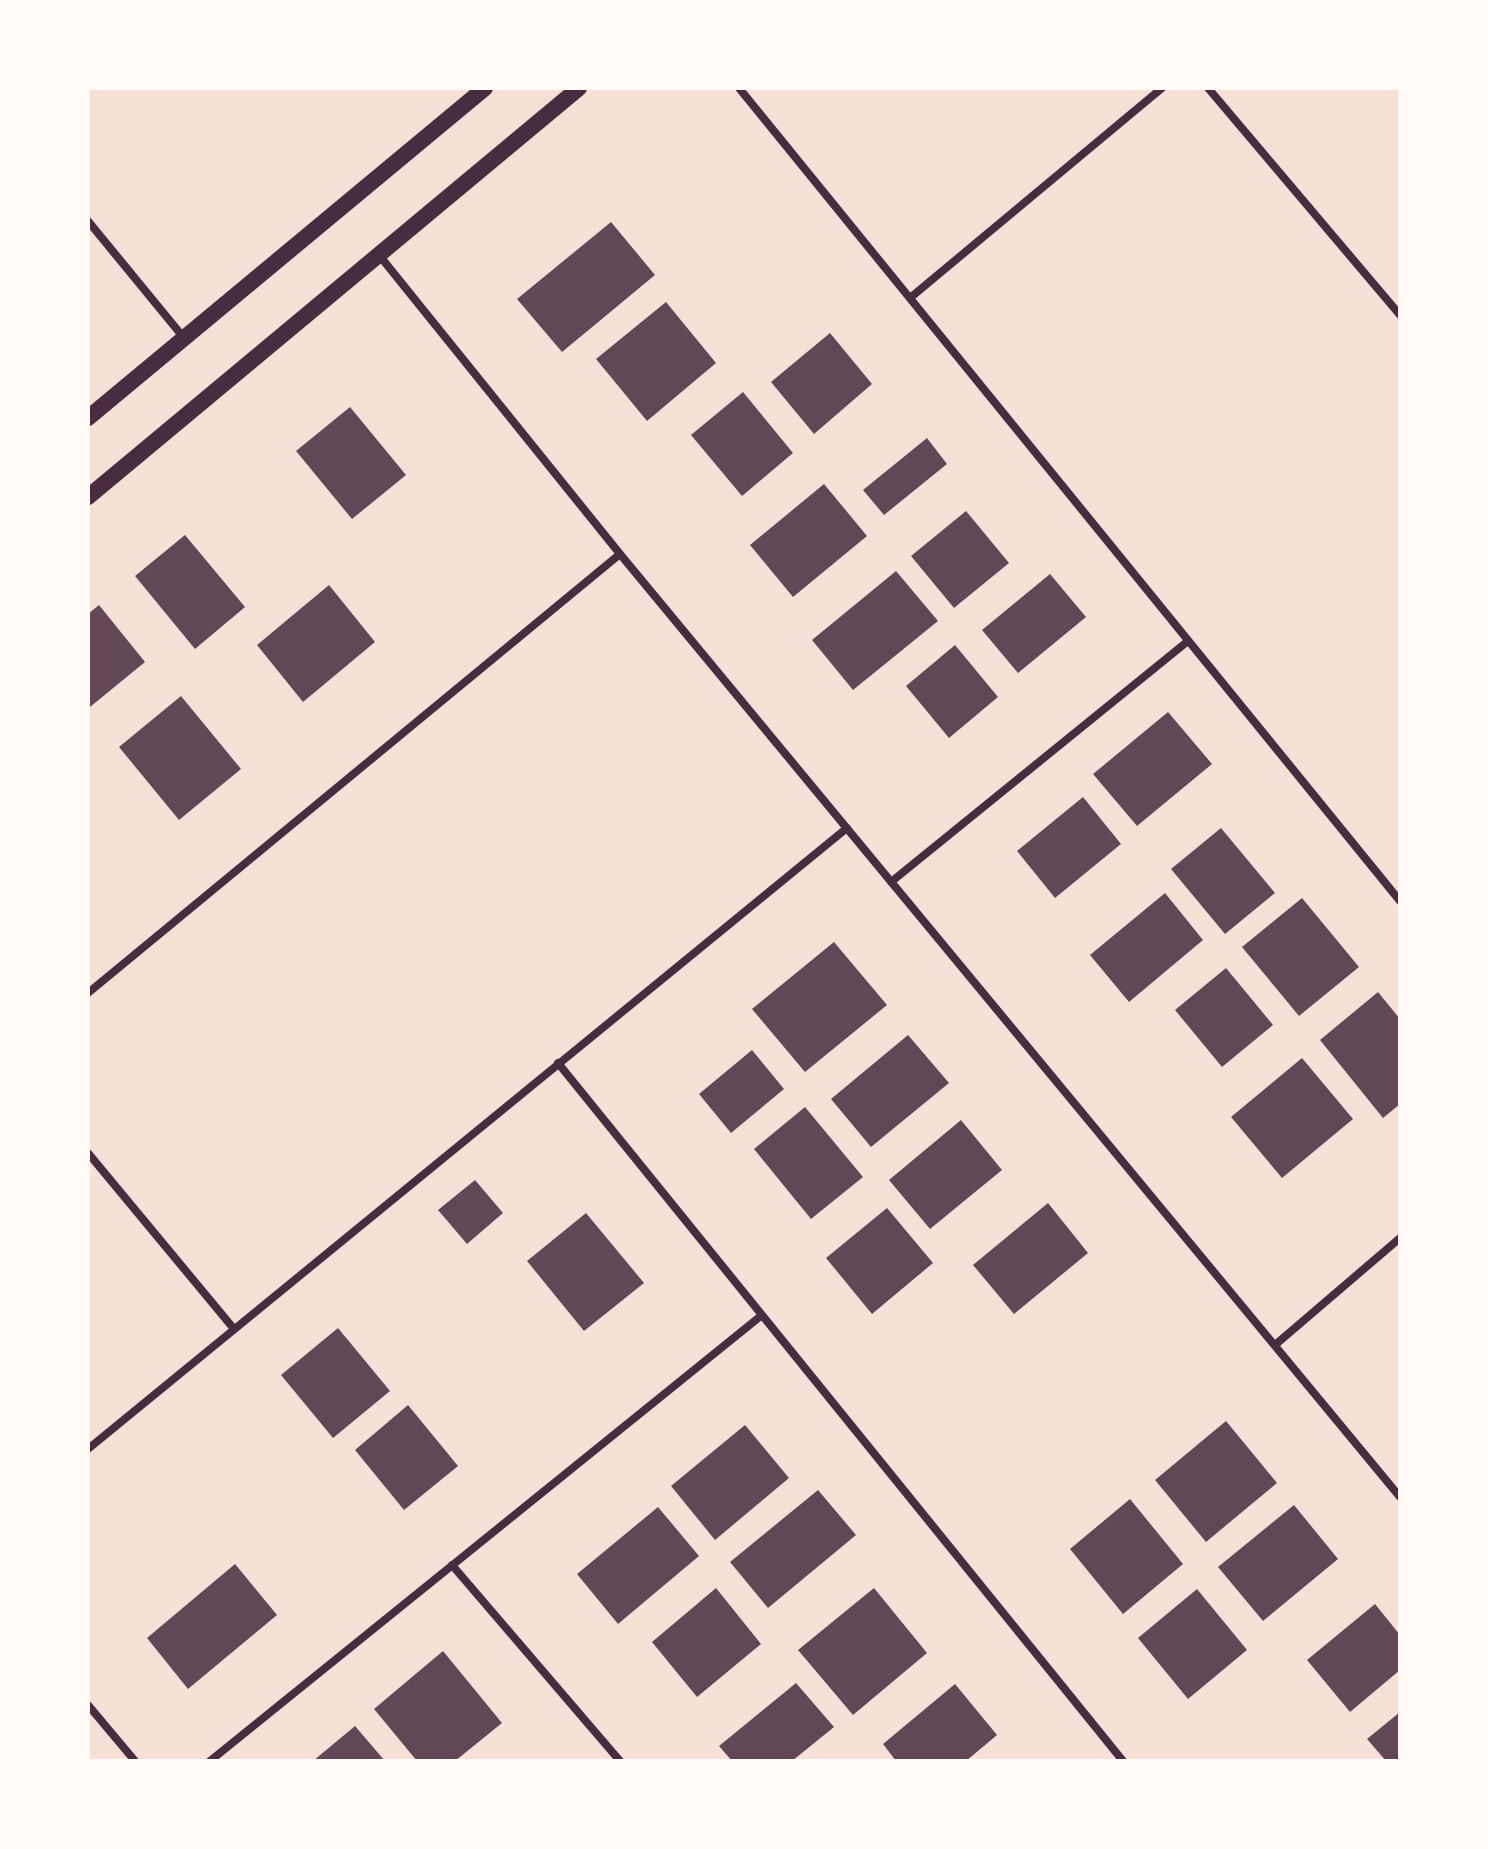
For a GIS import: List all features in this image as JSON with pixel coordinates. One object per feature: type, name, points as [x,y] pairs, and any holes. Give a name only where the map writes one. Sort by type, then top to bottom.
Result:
[{"type":"main road","points":[[88,418],[485,88]]},
{"type":"main road","points":[[88,497],[579,88]]},
{"type":"street","points":[[739,88],[1400,901]]},
{"type":"street","points":[[910,298],[1162,88]]},
{"type":"street","points":[[1208,88],[1400,315]]},
{"type":"street","points":[[88,221],[184,338]]},
{"type":"street","points":[[379,255],[620,554],[1400,1497]]},
{"type":"street","points":[[88,993],[620,554]]},
{"type":"street","points":[[891,882],[1188,641]]},
{"type":"street","points":[[88,1449],[847,828]]},
{"type":"street","points":[[558,1063],[1123,1761]]},
{"type":"street","points":[[88,1153],[234,1329]]},
{"type":"street","points":[[1275,1345],[1400,1238]]},
{"type":"street","points":[[210,1761],[762,1315]]},
{"type":"street","points":[[452,1565],[620,1761]]},
{"type":"street","points":[[88,1705],[135,1761]]},
{"type":"building","points":[[611,222],[655,275],[562,352],[517,299]]},
{"type":"building","points":[[666,302],[716,363],[647,421],[596,359]]},
{"type":"building","points":[[830,333],[872,384],[814,434],[771,382]]},
{"type":"building","points":[[743,392],[793,453],[742,496],[691,435]]},
{"type":"building","points":[[350,407],[406,475],[352,519],[296,451]]},
{"type":"building","points":[[927,438],[947,464],[884,515],[863,490]]},
{"type":"building","points":[[824,484],[867,536],[793,597],[750,545]]},
{"type":"building","points":[[966,511],[1009,563],[954,608],[911,556]]},
{"type":"building","points":[[185,535],[245,607],[195,649],[135,576]]},
{"type":"building","points":[[896,571],[938,621],[853,690],[812,640]]},
{"type":"building","points":[[1050,574],[1086,617],[1018,673],[982,630]]},
{"type":"building","points":[[329,585],[375,642],[303,702],[257,645]]},
{"type":"building","points":[[99,605],[145,662],[90,707],[88,614]]},
{"type":"building","points":[[955,645],[998,697],[949,738],[906,686]]},
{"type":"building","points":[[181,696],[241,769],[179,820],[119,747]]},
{"type":"building","points":[[1168,712],[1212,764],[1137,826],[1093,774]]},
{"type":"building","points":[[1083,797],[1121,844],[1055,898],[1017,851]]},
{"type":"building","points":[[1221,828],[1275,893],[1225,934],[1171,869]]},
{"type":"building","points":[[1165,893],[1203,940],[1129,1002],[1090,955]]},
{"type":"building","points":[[1302,898],[1359,967],[1299,1016],[1242,947]]},
{"type":"building","points":[[834,942],[887,1005],[805,1072],[752,1009]]},
{"type":"building","points":[[1226,968],[1273,1025],[1222,1067],[1175,1010]]},
{"type":"building","points":[[1378,992],[1400,1019],[1400,1104],[1383,1118],[1320,1040]]},
{"type":"building","points":[[908,1035],[949,1083],[871,1147],[831,1099]]},
{"type":"building","points":[[752,1050],[784,1089],[731,1133],[699,1094]]},
{"type":"building","points":[[1302,1058],[1353,1119],[1282,1178],[1231,1117]]},
{"type":"building","points":[[805,1107],[863,1177],[811,1219],[754,1149]]},
{"type":"building","points":[[961,1120],[1002,1170],[930,1229],[889,1180]]},
{"type":"building","points":[[475,1180],[503,1213],[467,1244],[438,1210]]},
{"type":"building","points":[[1048,1203],[1088,1253],[1014,1314],[973,1265]]},
{"type":"building","points":[[887,1208],[933,1263],[872,1314],[826,1258]]},
{"type":"building","points":[[586,1213],[644,1283],[584,1331],[527,1261]]},
{"type":"building","points":[[338,1328],[390,1391],[333,1438],[281,1375]]},
{"type":"building","points":[[408,1405],[458,1466],[404,1510],[355,1450]]},
{"type":"building","points":[[1226,1421],[1277,1483],[1206,1542],[1155,1480]]},
{"type":"building","points":[[745,1425],[789,1478],[715,1540],[671,1486]]},
{"type":"building","points":[[818,1490],[856,1535],[768,1608],[730,1562]]},
{"type":"building","points":[[1130,1499],[1183,1564],[1123,1614],[1070,1549]]},
{"type":"building","points":[[1294,1505],[1338,1559],[1263,1621],[1218,1567]]},
{"type":"building","points":[[658,1507],[699,1556],[618,1624],[577,1574]]},
{"type":"building","points":[[235,1564],[277,1615],[188,1689],[147,1638]]},
{"type":"building","points":[[716,1588],[761,1644],[697,1697],[652,1642]]},
{"type":"building","points":[[874,1588],[927,1653],[853,1715],[798,1650]]},
{"type":"building","points":[[1197,1589],[1247,1650],[1188,1699],[1138,1638]]},
{"type":"building","points":[[1375,1604],[1400,1635],[1400,1670],[1350,1712],[1307,1660]]},
{"type":"building","points":[[443,1651],[502,1723],[455,1761],[417,1761],[374,1709]]},
{"type":"building","points":[[796,1683],[834,1727],[792,1761],[732,1761],[719,1746]]},
{"type":"building","points":[[955,1684],[997,1735],[966,1761],[896,1761],[883,1744]]},
{"type":"building","points":[[1400,1712],[1400,1761],[1386,1761],[1367,1739]]},
{"type":"building","points":[[355,1726],[385,1761],[313,1761]]}]
